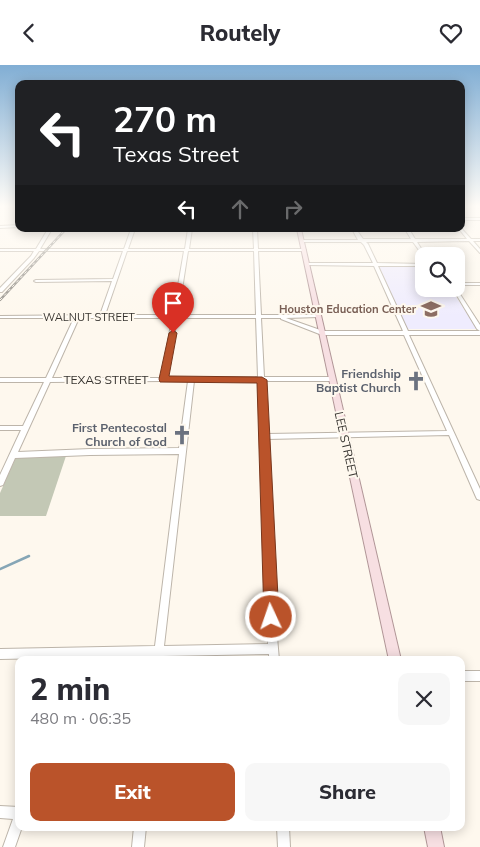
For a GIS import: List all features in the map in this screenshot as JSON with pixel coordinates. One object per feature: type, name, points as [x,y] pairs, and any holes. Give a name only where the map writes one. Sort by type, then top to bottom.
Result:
[{"type":"main road","name":"LEE STREET","points":[[303,243],[394,656]]},
{"type":"main road","points":[[433,831],[436,847]]},
{"type":"street","points":[[0,291],[42,243]]},
{"type":"street","points":[[102,316],[128,243]]},
{"type":"street","points":[[164,379],[187,243]]},
{"type":"street","points":[[256,243],[274,656]]},
{"type":"street","points":[[364,243],[376,265],[480,497]]},
{"type":"street","points":[[0,250],[304,250]]},
{"type":"street","points":[[307,264],[415,265]]},
{"type":"street","points":[[36,281],[114,280]]},
{"type":"street","points":[[0,284],[7,284]]},
{"type":"street","points":[[465,284],[480,284]]},
{"type":"street","points":[[459,297],[480,329]]},
{"type":"street","name":"WALNUT STREET","points":[[268,316],[280,317],[322,333],[480,333]]},
{"type":"street","name":"WALNUT STREET","points":[[0,317],[319,316]]},
{"type":"street","points":[[0,483],[77,317]]},
{"type":"street","points":[[159,655],[191,379]]},
{"type":"street","name":"TEXAS STREET","points":[[0,380],[332,379]]},
{"type":"street","points":[[0,428],[26,428]]},
{"type":"street","points":[[263,437],[451,433]]},
{"type":"street","points":[[13,455],[182,451]]},
{"type":"street","points":[[0,653],[159,655],[274,649]]},
{"type":"street","points":[[465,677],[480,676]]},
{"type":"street","points":[[0,812],[15,813]]},
{"type":"street","points":[[9,847],[15,830]]},
{"type":"street","points":[[138,847],[140,831]]},
{"type":"street","points":[[283,831],[284,847]]},
{"type":"shaded area","name":"Houston Education Center","points":[[379,266],[415,267],[415,297],[456,297],[477,329],[407,329]]},
{"type":"green space","points":[[66,456],[46,516],[0,516],[0,493],[16,457]]},
{"type":"waterway","points":[[0,569],[29,556]]},
{"type":"railway","points":[[0,300],[53,243]]},
{"type":"place","name":"Houston Education Center","points":[[431,309]]},
{"type":"place","name":"Friendship Baptist Church","points":[[416,381]]},
{"type":"place","name":"First Pentecostal Church of God","points":[[182,435]]},
{"type":"route","points":[[173,333],[164,379],[262,380],[271,617]]}]
